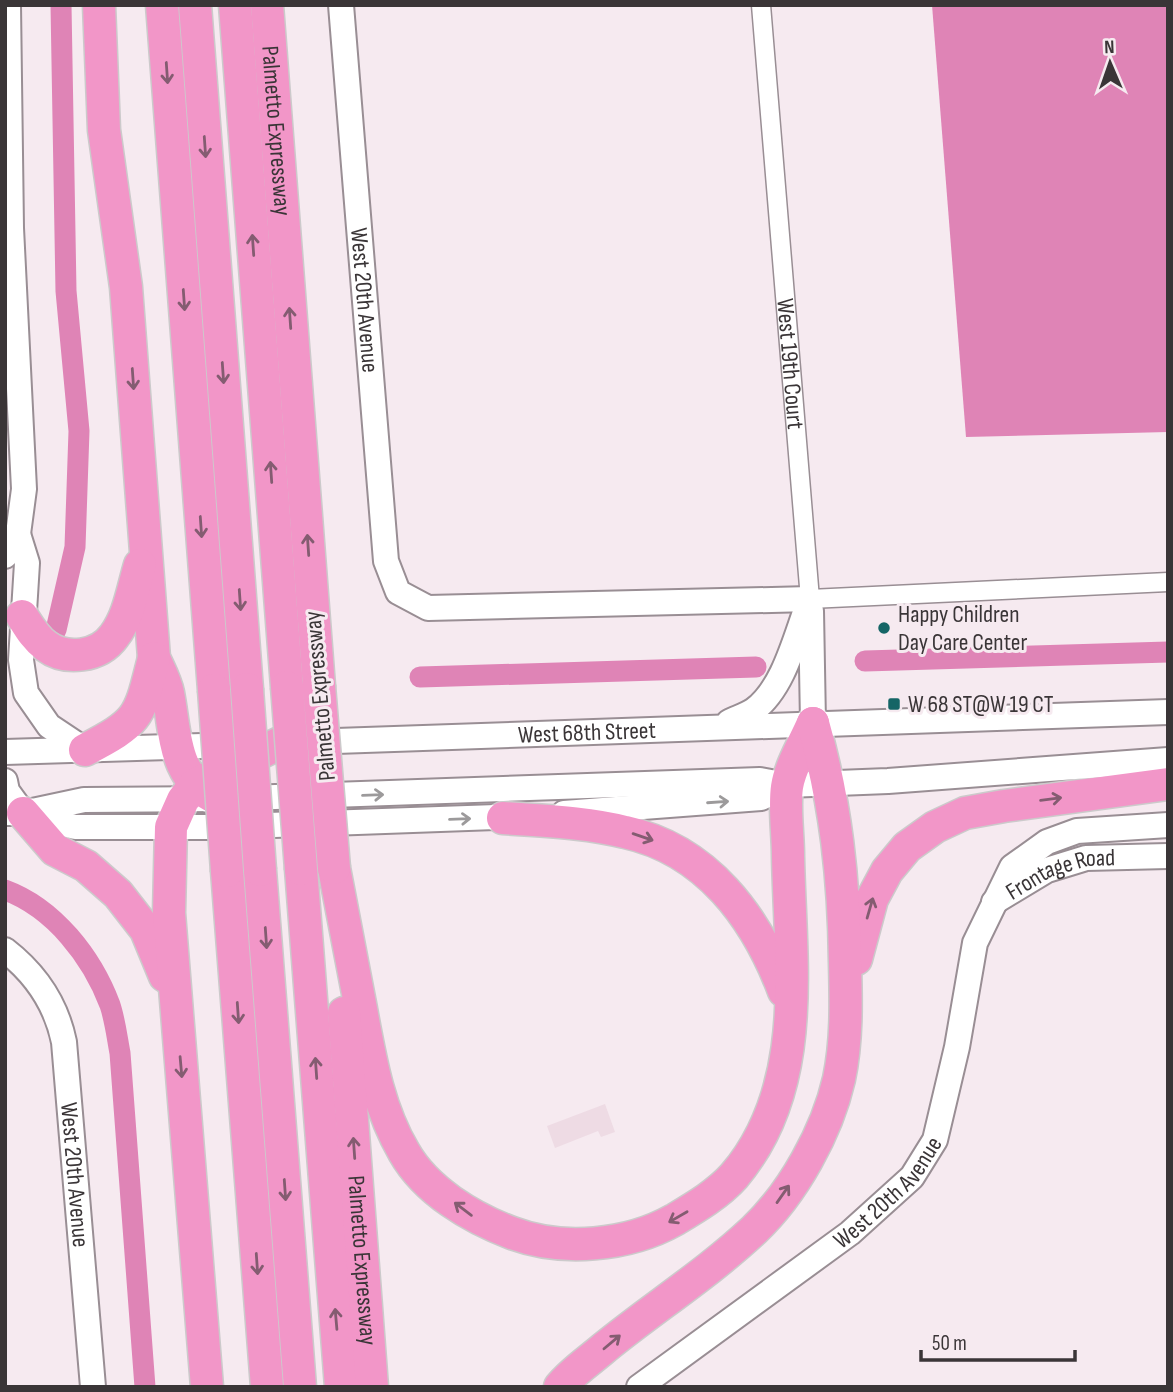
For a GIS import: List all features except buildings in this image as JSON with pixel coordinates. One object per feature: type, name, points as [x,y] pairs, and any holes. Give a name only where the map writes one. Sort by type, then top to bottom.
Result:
[{"type":"highway","points":[[85,750],[120,732],[137,716],[144,703],[154,658],[126,287],[104,130],[99,5]]},
{"type":"highway","points":[[162,5],[267,1387]]},
{"type":"highway","points":[[195,5],[300,1387]]},
{"type":"highway","points":[[235,5],[341,1387]]},
{"type":"highway","name":"Palmetto Expressway","points":[[267,5],[372,1387]]},
{"type":"highway","points":[[22,616],[38,639],[54,651],[75,656],[102,648],[114,637],[124,618],[146,547]]},
{"type":"highway","points":[[154,658],[168,692],[176,747],[192,803],[169,913],[207,1387]]},
{"type":"highway","points":[[561,1387],[622,1333],[712,1267],[756,1228],[784,1194],[827,1116],[839,1081],[845,1042],[844,903],[830,783],[813,723]]},
{"type":"highway","points":[[334,868],[373,1069],[385,1113],[405,1154],[435,1187],[470,1215],[516,1234],[564,1243],[614,1242],[661,1227],[700,1205],[733,1177],[761,1137],[783,1083],[789,1049],[791,1007],[787,785],[813,723]]},
{"type":"highway","points":[[192,803],[280,743]]},
{"type":"highway","points":[[846,998],[872,899],[887,871],[907,847],[935,827],[978,810],[1168,784]]},
{"type":"highway","points":[[14,813],[55,850],[86,866],[118,894],[146,930],[175,999]]},
{"type":"highway","points":[[503,818],[626,832],[674,851],[709,873],[745,912],[771,955],[791,1007]]},
{"type":"street","points":[[8,5],[11,370],[24,478],[18,534],[27,564],[22,616],[23,682],[30,704],[48,726],[85,750]]},
{"type":"street","name":"West 20th Avenue","points":[[341,5],[386,561],[398,592],[428,608],[810,599]]},
{"type":"street","name":"West 19th Court","points":[[761,5],[810,599],[813,723]]},
{"type":"street","points":[[5,556],[18,534]]},
{"type":"street","points":[[720,726],[752,712],[766,699],[778,679],[810,599],[1168,582]]},
{"type":"street","name":"West 68th Street","points":[[5,752],[1168,712]]},
{"type":"street","points":[[5,781],[14,813],[75,827],[192,803],[760,780],[787,785],[1168,760]]},
{"type":"street","points":[[192,803],[503,818],[761,798],[787,785]]},
{"type":"street","name":"Frontage Road","points":[[993,902],[1012,867],[1046,842],[1077,831],[1168,825]]},
{"type":"street","name":"Frontage Road","points":[[993,902],[1047,870],[1086,858],[1168,856]]},
{"type":"street","name":"West 20th Avenue","points":[[639,1387],[850,1233],[912,1177],[935,1140],[957,1047],[975,943],[993,902]]},
{"type":"street","name":"West 20th Avenue","points":[[5,950],[30,972],[53,1006],[65,1042],[93,1387]]},
{"type":"shaded area","points":[[932,5],[1168,5],[1168,432],[966,437]]},
{"type":"shaded area","points":[[605,1104],[615,1132],[601,1137],[598,1131],[555,1148],[547,1126]]},
{"type":"waterway","points":[[56,630],[75,547],[79,431],[66,291],[61,5]]},
{"type":"waterway","points":[[865,661],[1168,652]]},
{"type":"waterway","points":[[420,677],[756,667]]},
{"type":"waterway","points":[[5,890],[40,909],[69,936],[93,969],[112,1011],[120,1053],[145,1387]]},
{"type":"place","name":"Happy Children Day Care Center","points":[[884,628]]},
{"type":"place","name":"W 68 ST@W 19 CT","points":[[894,704]]}]
